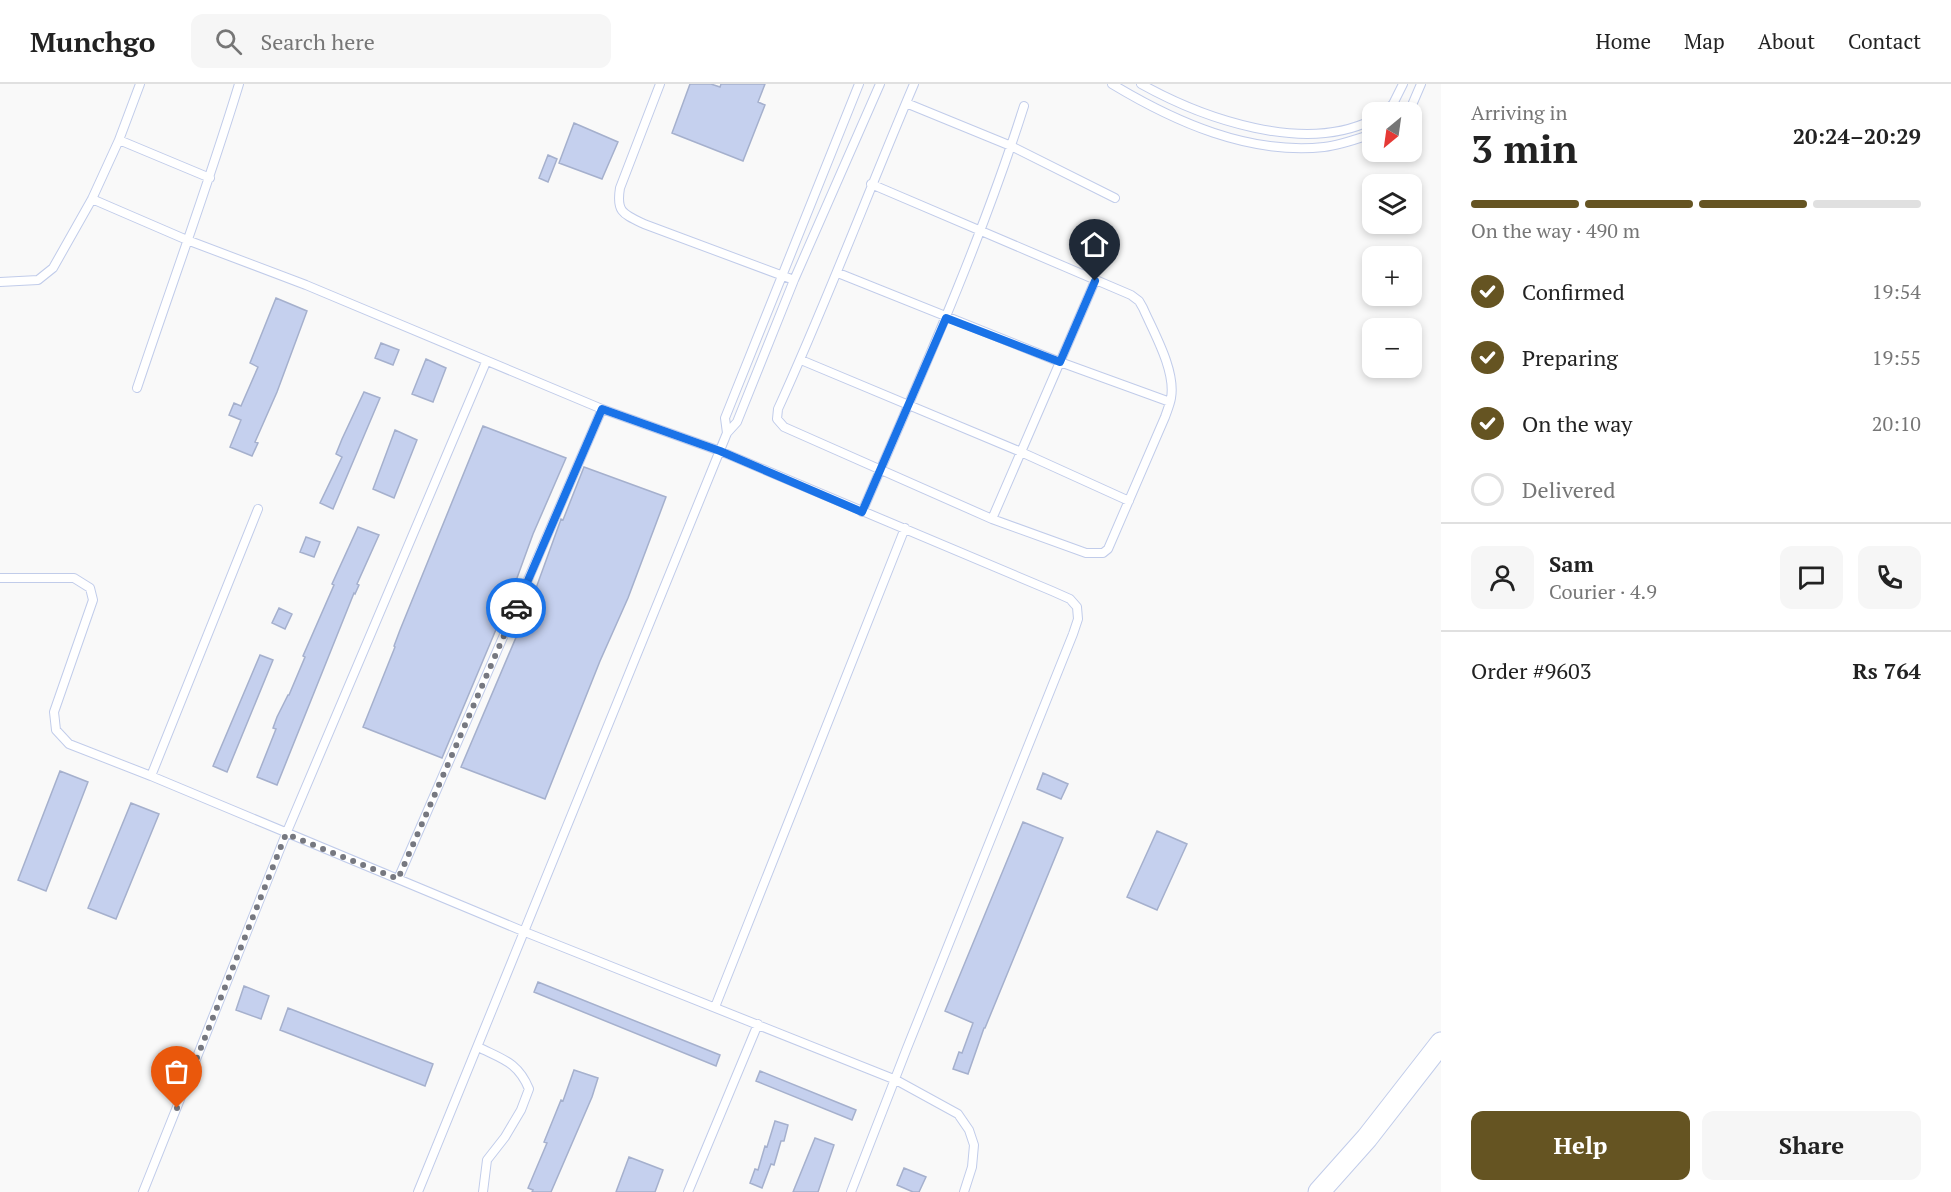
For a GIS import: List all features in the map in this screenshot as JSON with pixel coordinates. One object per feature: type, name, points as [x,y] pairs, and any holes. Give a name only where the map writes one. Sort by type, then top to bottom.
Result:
[{"type":"main road","points":[[1319,1192],[1366,1138],[1441,1043]]},
{"type":"lane","points":[[0,282],[33,281],[44,276],[53,268],[92,199],[119,140],[140,84]]},
{"type":"lane","points":[[137,388],[210,178],[239,84]]},
{"type":"lane","points":[[660,84],[620,188],[618,203],[623,212],[644,225],[794,280]]},
{"type":"lane","points":[[727,433],[725,418],[859,84]]},
{"type":"lane","points":[[418,1192],[727,433],[737,422],[794,280],[880,84]]},
{"type":"lane","points":[[871,184],[1131,295],[1139,301],[1167,367],[1171,382],[1170,402],[1166,417],[1108,549],[1103,553],[1095,555],[1086,553],[992,519],[780,424],[777,419],[778,409],[801,360],[871,184],[914,84]]},
{"type":"lane","points":[[1113,84],[1134,97],[1202,129],[1239,141],[1304,148],[1344,144],[1362,138]]},
{"type":"lane","points":[[1141,84],[1192,108],[1222,119],[1275,131],[1323,133],[1362,124]]},
{"type":"lane","points":[[1394,102],[1403,84]]},
{"type":"lane","points":[[1413,102],[1421,84]]},
{"type":"lane","points":[[906,103],[1011,146],[1115,198]]},
{"type":"lane","points":[[862,512],[946,318],[981,230],[1024,106]]},
{"type":"lane","points":[[119,140],[210,178]]},
{"type":"lane","points":[[92,199],[187,240],[306,285],[602,409],[720,451],[1070,599],[1077,607],[1078,619],[851,1192]]},
{"type":"lane","points":[[837,273],[946,318],[1170,402]]},
{"type":"lane","points":[[992,519],[1095,281]]},
{"type":"lane","points":[[801,360],[1020,452],[1129,501]]},
{"type":"lane","points":[[143,1192],[286,834],[486,362]]},
{"type":"lane","points":[[398,879],[602,409]]},
{"type":"lane","points":[[151,776],[258,509]]},
{"type":"lane","points":[[715,1007],[905,528]]},
{"type":"lane","points":[[0,578],[74,578],[90,588],[93,600],[54,712],[56,729],[69,744],[525,932],[896,1080],[958,1114],[969,1130],[974,1145],[972,1167],[964,1192]]},
{"type":"lane","points":[[688,1192],[758,1024]]},
{"type":"lane","points":[[478,1047],[511,1063],[523,1074],[529,1089],[521,1110],[505,1137],[487,1160],[483,1192]]},
{"type":"building","points":[[690,84],[711,84],[720,87],[721,84],[765,84],[758,102],[765,105],[743,161],[672,133]]},
{"type":"building","points":[[574,123],[618,142],[602,179],[559,163]]},
{"type":"building","points":[[548,155],[557,159],[548,182],[539,178]]},
{"type":"building","points":[[276,298],[307,311],[277,392],[255,442],[258,443],[252,456],[230,447],[241,420],[229,415],[234,403],[241,406],[258,367],[250,363]]},
{"type":"building","points":[[381,343],[399,350],[393,365],[375,358]]},
{"type":"building","points":[[426,359],[446,368],[433,402],[412,394]]},
{"type":"building","points":[[364,392],[380,398],[333,509],[320,503],[342,457],[336,454]]},
{"type":"building","points":[[483,426],[566,458],[442,758],[363,727]]},
{"type":"building","points":[[395,430],[417,440],[394,498],[373,489]]},
{"type":"building","points":[[584,467],[666,497],[628,598],[600,661],[545,799],[461,767],[531,602],[561,519],[563,520]]},
{"type":"building","points":[[358,527],[379,535],[357,584],[359,585],[277,785],[257,777],[276,729],[273,728],[277,717],[289,695],[305,657],[303,656],[334,585],[332,584]]},
{"type":"building","points":[[306,537],[320,542],[314,557],[300,552]]},
{"type":"building","points":[[279,608],[292,614],[285,629],[272,623]]},
{"type":"building","points":[[260,655],[273,660],[227,772],[213,766]]},
{"type":"building","points":[[60,771],[88,782],[46,891],[18,880]]},
{"type":"building","points":[[1043,773],[1068,784],[1061,799],[1037,789]]},
{"type":"building","points":[[131,803],[159,814],[116,919],[88,908]]},
{"type":"building","points":[[1023,822],[1063,838],[984,1028],[968,1074],[953,1069],[959,1052],[962,1053],[973,1023],[945,1011]]},
{"type":"building","points":[[1157,831],[1187,844],[1157,910],[1127,897]]},
{"type":"building","points":[[538,982],[720,1055],[716,1066],[534,992]]},
{"type":"building","points":[[244,986],[269,996],[261,1019],[236,1010]]},
{"type":"building","points":[[288,1008],[433,1064],[425,1086],[280,1030]]},
{"type":"building","points":[[574,1070],[598,1078],[592,1097],[551,1192],[532,1192],[533,1190],[528,1188],[547,1143],[544,1142]]},
{"type":"building","points":[[760,1071],[856,1110],[852,1120],[756,1081]]},
{"type":"building","points":[[775,1121],[788,1125],[784,1141],[781,1141],[774,1165],[771,1164],[762,1188],[750,1183],[755,1169],[758,1170]]},
{"type":"building","points":[[815,1138],[834,1145],[818,1192],[793,1192]]},
{"type":"building","points":[[629,1157],[663,1170],[655,1192],[616,1192]]},
{"type":"building","points":[[904,1168],[926,1177],[919,1192],[913,1192],[897,1185]]},
{"type":"way so far","points":[[177,1108],[286,834],[398,879],[516,608]]},
{"type":"route","points":[[516,608],[602,409],[720,451],[862,512],[946,318],[1060,362],[1095,281]]}]
